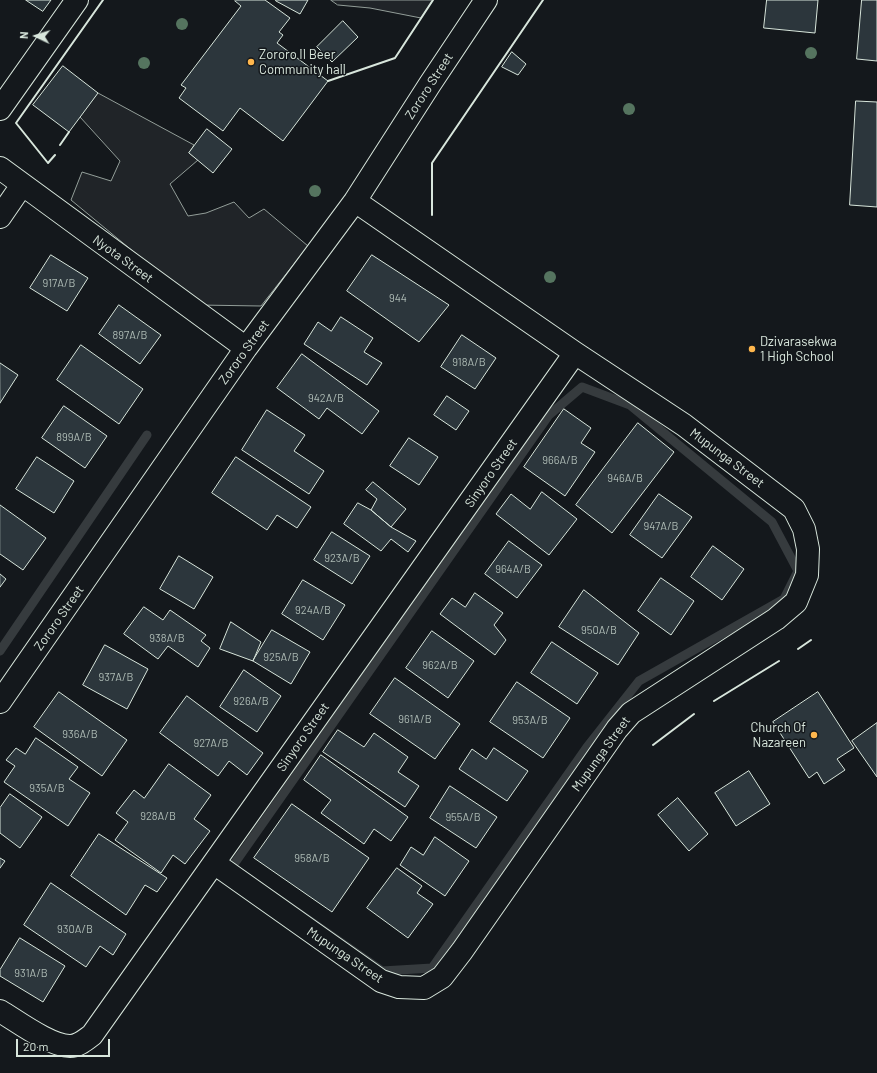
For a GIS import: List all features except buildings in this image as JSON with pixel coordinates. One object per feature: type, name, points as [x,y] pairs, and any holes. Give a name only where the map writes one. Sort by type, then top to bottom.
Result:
[{"type":"street","points":[[0,109],[77,0]]},
{"type":"street","name":"Zororo Street","points":[[0,702],[246,348],[355,201],[486,0]]},
{"type":"street","name":"Nyota Street","points":[[0,168],[22,186],[246,348]]},
{"type":"street","points":[[0,217],[22,186]]},
{"type":"street","name":"Mupunga Street","points":[[214,863],[381,981],[399,987],[424,988],[442,977],[462,951],[630,713],[776,619],[796,602],[807,574],[808,549],[804,529],[794,509],[684,425],[575,353],[355,201]]},
{"type":"street","name":"Sinyoro Street","points":[[0,1011],[59,1045],[71,1046],[81,1043],[92,1036],[575,353]]},
{"type":"shaded area","points":[[331,0],[433,0],[421,18],[370,8],[338,5]]},
{"type":"shaded area","points":[[98,93],[194,145],[189,153],[198,160],[170,184],[188,216],[206,213],[234,202],[249,218],[264,209],[308,246],[261,306],[198,305],[71,200],[82,172],[111,181],[120,161],[80,117]]},
{"type":"waterway","points":[[582,387],[630,405],[772,522],[798,571],[784,599],[639,681],[587,747],[432,968],[382,971],[232,867],[549,415],[582,387]]},
{"type":"waterway","points":[[0,651],[147,435]]},
{"type":"wall","points":[[55,155],[48,163],[16,123],[103,0]]},
{"type":"wall","points":[[328,81],[395,58],[433,0]]},
{"type":"wall","points":[[432,215],[432,163],[543,0]]},
{"type":"wall","points":[[60,145],[69,132]]},
{"type":"wall","points":[[798,649],[811,640]]},
{"type":"wall","points":[[714,701],[779,661]]},
{"type":"wall","points":[[653,745],[694,714]]},
{"type":"place","name":"Zororo II Beer Community hall","points":[[251,62]]},
{"type":"place","name":"Dzivarasekwa 1 High School","points":[[752,349]]},
{"type":"place","name":"Church Of Nazareen","points":[[814,735]]}]
